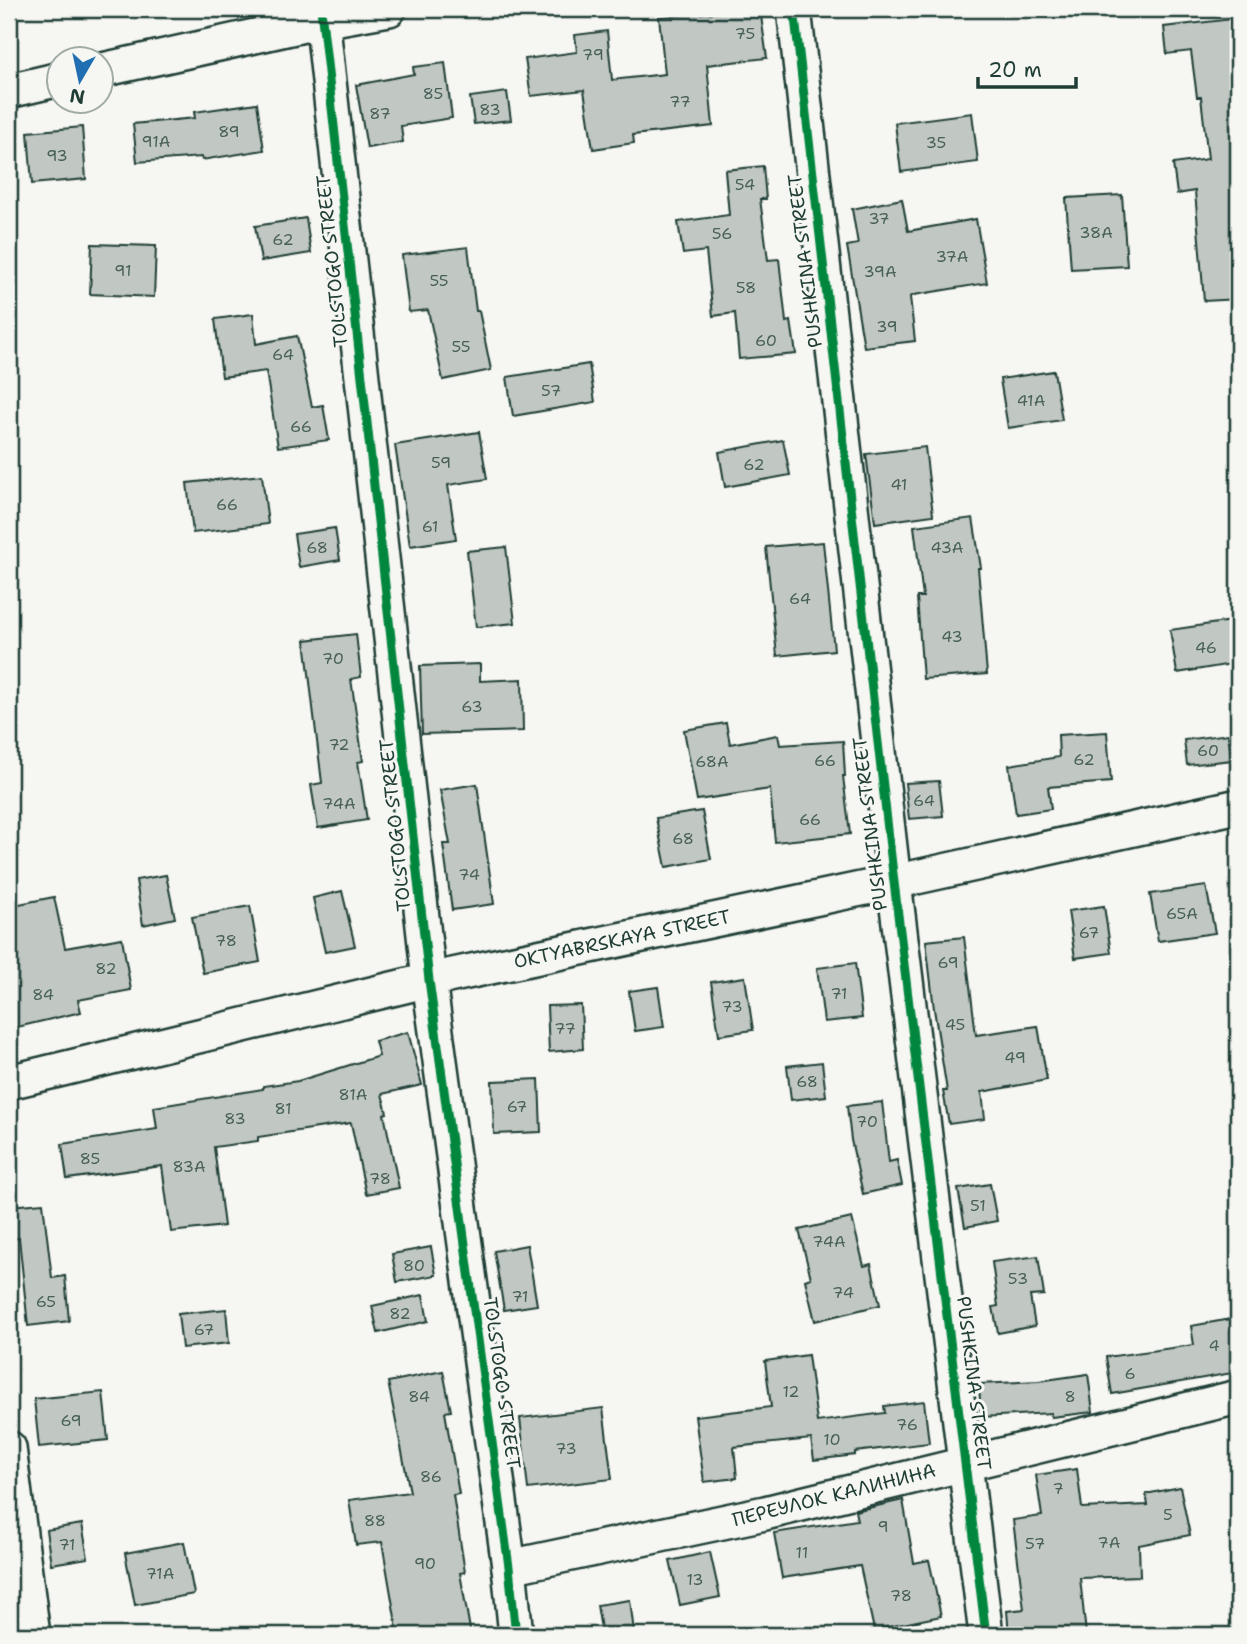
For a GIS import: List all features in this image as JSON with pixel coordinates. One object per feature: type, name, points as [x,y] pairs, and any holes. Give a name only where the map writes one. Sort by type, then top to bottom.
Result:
[{"type":"street","points":[[116,66],[322,15],[389,9]]},
{"type":"street","name":"PUSHKINA STREET","points":[[794,9],[894,882],[986,1635]]},
{"type":"street","name":"TOLSTOGO STREET","points":[[322,15],[429,979],[516,1635]]},
{"type":"street","points":[[9,90],[46,82]]},
{"type":"street","name":"OKTYABRSKAYA STREET","points":[[9,1082],[429,979],[894,882],[1238,806]]},
{"type":"street","name":"ПЕРЕУЛОК КАЛИНИНА","points":[[509,1567],[765,1513],[1238,1397]]},
{"type":"street","points":[[9,1448],[33,1635]]},
{"type":"building","points":[[723,9],[760,9],[767,58],[707,65],[713,126],[633,135],[634,143],[593,149],[584,90],[531,96],[525,59],[577,52],[575,35],[607,31],[612,80],[665,74],[659,17],[723,12]]},
{"type":"building","points":[[1232,19],[1238,77],[1238,299],[1204,301],[1195,191],[1177,194],[1173,164],[1208,159],[1201,97],[1197,97],[1191,51],[1167,54],[1164,27]]},
{"type":"building","points":[[445,63],[452,118],[401,126],[403,142],[367,148],[356,85],[414,74],[413,67]]},
{"type":"building","points":[[507,92],[511,120],[474,124],[470,97]]},
{"type":"building","points":[[257,103],[264,150],[202,160],[201,157],[137,162],[133,124],[195,118],[194,112]]},
{"type":"building","points":[[972,113],[978,162],[901,172],[895,123]]},
{"type":"building","points":[[82,127],[86,179],[32,184],[28,132]]},
{"type":"building","points":[[763,166],[766,199],[760,199],[768,260],[779,259],[786,322],[791,321],[796,354],[739,359],[735,313],[713,316],[706,251],[683,254],[678,222],[729,215],[725,170]]},
{"type":"building","points":[[1122,195],[1127,266],[1071,269],[1066,198]]},
{"type":"building","points":[[902,199],[908,231],[976,219],[987,283],[910,297],[915,341],[864,347],[847,246],[858,244],[852,209]]},
{"type":"building","points":[[306,218],[311,253],[261,261],[255,226]]},
{"type":"building","points":[[92,244],[156,246],[154,297],[90,294]]},
{"type":"building","points":[[468,247],[476,311],[479,311],[491,370],[443,380],[428,310],[409,312],[402,255]]},
{"type":"building","points":[[253,314],[256,344],[297,336],[312,407],[323,405],[329,440],[278,447],[266,371],[222,377],[215,319]]},
{"type":"building","points":[[589,364],[595,402],[513,416],[507,377]]},
{"type":"building","points":[[1054,371],[1062,420],[1008,428],[1000,379]]},
{"type":"building","points":[[479,432],[487,479],[448,485],[456,539],[410,546],[395,445]]},
{"type":"building","points":[[783,440],[790,475],[725,487],[719,452]]},
{"type":"building","points":[[925,447],[933,515],[875,523],[866,454]]},
{"type":"building","points":[[262,475],[268,524],[193,533],[187,483]]},
{"type":"building","points":[[973,518],[981,568],[978,568],[987,674],[923,679],[917,597],[923,597],[914,526]]},
{"type":"building","points":[[335,528],[340,560],[299,567],[294,534]]},
{"type":"building","points":[[823,542],[834,650],[777,656],[766,547]]},
{"type":"building","points":[[506,547],[515,623],[476,627],[467,551]]},
{"type":"building","points":[[1238,620],[1238,663],[1177,673],[1170,630]]},
{"type":"building","points":[[356,634],[361,677],[351,679],[363,761],[358,762],[367,820],[318,828],[311,785],[322,783],[305,640]]},
{"type":"building","points":[[480,664],[480,681],[522,679],[523,731],[422,734],[420,666]]},
{"type":"building","points":[[726,723],[730,744],[778,735],[780,745],[843,741],[843,776],[850,834],[775,842],[770,789],[697,800],[684,730]]},
{"type":"building","points":[[1107,732],[1111,782],[1048,787],[1051,809],[1016,814],[1009,765],[1059,757],[1058,735]]},
{"type":"building","points":[[1228,734],[1232,760],[1187,765],[1184,740]]},
{"type":"building","points":[[939,781],[943,816],[909,819],[905,783]]},
{"type":"building","points":[[477,784],[494,904],[452,910],[443,844],[450,844],[440,790]]},
{"type":"building","points":[[702,811],[711,859],[666,867],[656,818]]},
{"type":"building","points":[[166,875],[175,918],[143,925],[136,880]]},
{"type":"building","points":[[1206,886],[1215,933],[1158,941],[1150,894]]},
{"type":"building","points":[[342,891],[355,946],[325,952],[313,898]]},
{"type":"building","points":[[54,897],[65,948],[122,938],[131,990],[78,1000],[81,1012],[9,1029],[9,906]]},
{"type":"building","points":[[250,906],[260,962],[203,973],[192,917]]},
{"type":"building","points":[[1104,906],[1111,953],[1075,958],[1068,911]]},
{"type":"building","points":[[964,937],[976,1035],[1038,1026],[1047,1080],[982,1092],[985,1119],[949,1124],[943,1091],[947,1091],[926,941]]},
{"type":"building","points":[[855,963],[862,1018],[824,1022],[817,968]]},
{"type":"building","points":[[745,977],[753,1030],[719,1035],[711,982]]},
{"type":"building","points":[[658,987],[664,1027],[635,1031],[629,991]]},
{"type":"building","points":[[581,1005],[583,1049],[549,1052],[547,1006]]},
{"type":"building","points":[[408,1032],[422,1085],[382,1094],[399,1188],[366,1194],[351,1123],[258,1137],[258,1141],[214,1147],[224,1226],[171,1232],[162,1166],[67,1179],[62,1144],[157,1129],[154,1107],[298,1081],[379,1056],[375,1041]]},
{"type":"building","points":[[822,1062],[826,1096],[791,1100],[787,1066]]},
{"type":"building","points":[[539,1079],[541,1132],[494,1134],[492,1081]]},
{"type":"building","points":[[882,1102],[889,1162],[897,1160],[902,1185],[863,1194],[851,1140],[847,1106]]},
{"type":"building","points":[[990,1184],[997,1221],[965,1227],[958,1189]]},
{"type":"building","points":[[43,1203],[52,1278],[65,1276],[69,1321],[28,1326],[19,1238],[9,1240],[9,1206]]},
{"type":"building","points":[[852,1218],[864,1266],[871,1264],[880,1305],[815,1321],[805,1280],[811,1278],[799,1230]]},
{"type":"building","points":[[527,1245],[537,1305],[504,1310],[494,1251]]},
{"type":"building","points":[[431,1247],[436,1275],[397,1282],[392,1254]]},
{"type":"building","points":[[1038,1256],[1044,1295],[1030,1296],[1035,1326],[998,1333],[993,1307],[998,1306],[992,1262]]},
{"type":"building","points":[[423,1295],[428,1321],[378,1333],[372,1306]]},
{"type":"building","points":[[226,1309],[229,1343],[182,1348],[178,1314]]},
{"type":"building","points":[[1231,1319],[1238,1372],[1112,1394],[1106,1357],[1194,1345],[1191,1326]]},
{"type":"building","points":[[808,1355],[817,1422],[885,1413],[884,1406],[924,1401],[929,1443],[814,1460],[811,1439],[734,1447],[737,1478],[704,1482],[695,1416],[771,1407],[765,1361]]},
{"type":"building","points":[[443,1371],[451,1411],[445,1412],[459,1494],[453,1495],[465,1572],[460,1573],[471,1635],[398,1635],[382,1542],[356,1545],[349,1500],[410,1492],[388,1382]]},
{"type":"building","points":[[1088,1374],[1093,1412],[1051,1417],[1051,1413],[981,1417],[979,1384],[1039,1381]]},
{"type":"building","points":[[103,1392],[108,1440],[39,1447],[34,1399]]},
{"type":"building","points":[[603,1408],[612,1479],[528,1489],[520,1418]]},
{"type":"building","points":[[1077,1469],[1082,1508],[1148,1505],[1146,1494],[1180,1487],[1190,1535],[1139,1545],[1140,1576],[1080,1578],[1086,1634],[1009,1635],[1007,1611],[1024,1609],[1013,1520],[1042,1516],[1036,1475]]},
{"type":"building","points":[[903,1500],[914,1563],[929,1560],[941,1616],[874,1630],[860,1566],[782,1578],[774,1533],[857,1520],[855,1511]]},
{"type":"building","points":[[82,1524],[88,1558],[51,1564],[46,1530]]},
{"type":"building","points":[[184,1542],[194,1594],[135,1605],[125,1553]]},
{"type":"building","points":[[710,1552],[720,1597],[680,1605],[670,1561]]},
{"type":"building","points":[[630,1600],[634,1632],[602,1635],[597,1605]]},
{"type":"cycle path","points":[[321,9],[429,980],[516,1635]]},
{"type":"cycle path","points":[[794,9],[894,882],[986,1635]]}]
